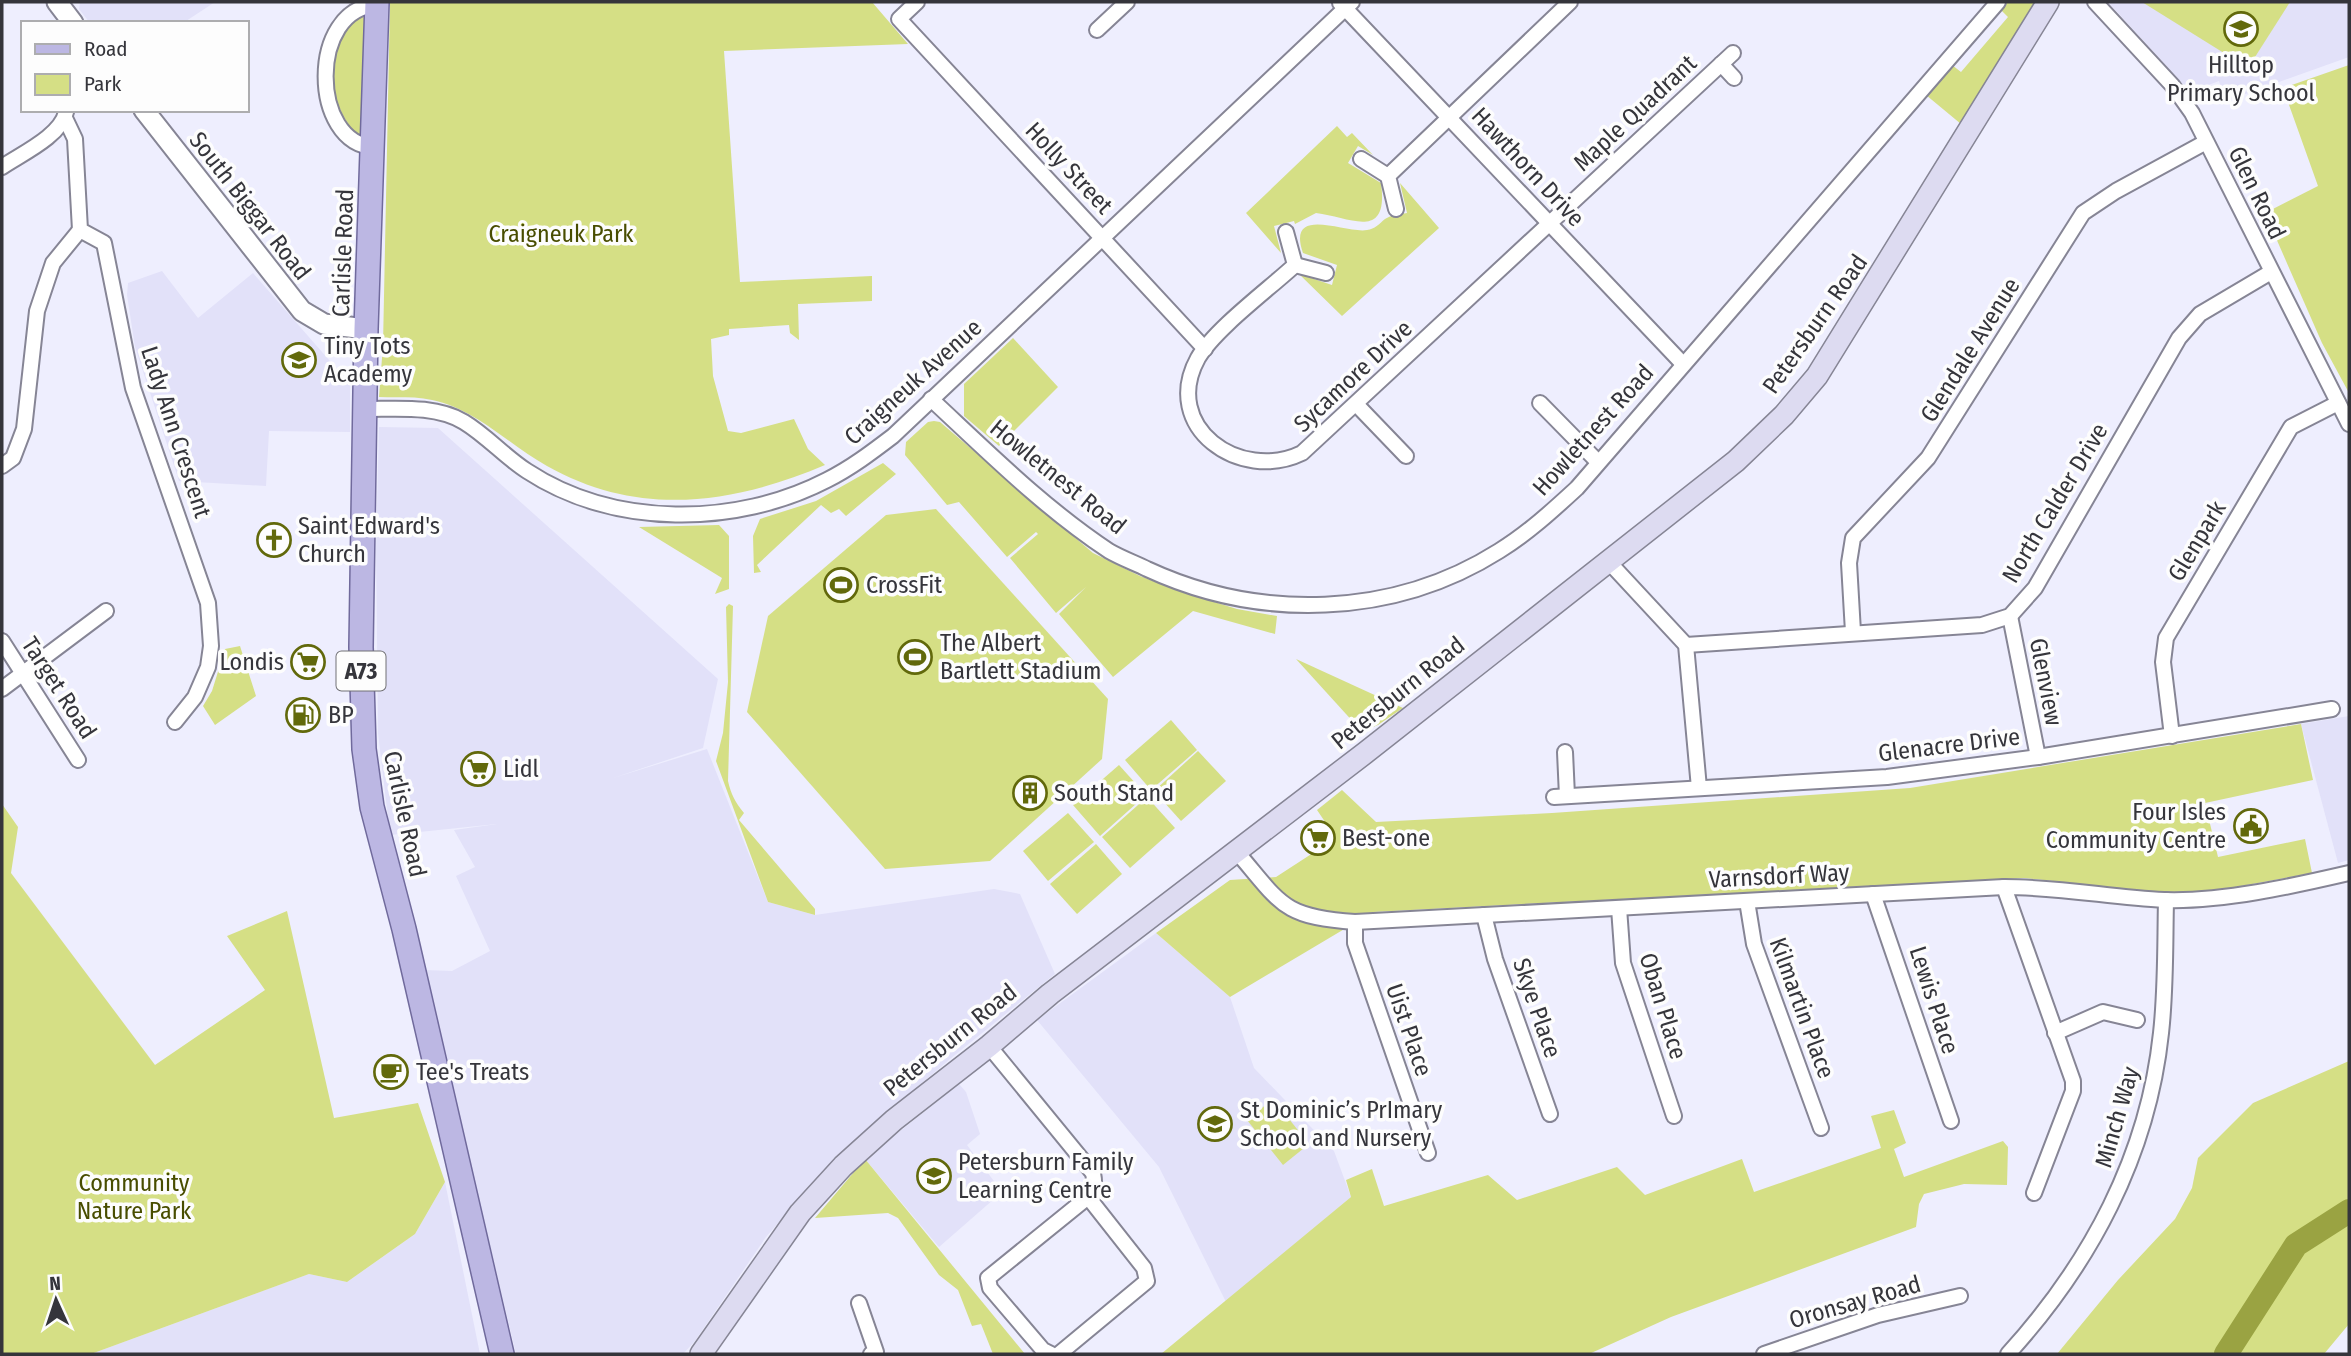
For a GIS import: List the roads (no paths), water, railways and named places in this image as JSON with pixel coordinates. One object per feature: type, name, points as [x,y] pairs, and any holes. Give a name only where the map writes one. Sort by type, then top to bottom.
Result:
[{"type":"main road","name":"Petersburn Road","points":[[701,1354],[719,1334],[778,1241],[843,1166],[894,1120],[989,1046],[1050,994],[1736,461],[1802,396],[1882,274],[2048,2]]},
{"type":"main road","name":"Carlisle Road","points":[[377,3],[366,329],[361,647],[364,749],[372,807],[404,929],[502,1354]]},
{"type":"street","points":[[57,2],[71,21]]},
{"type":"street","name":"Holly Street","points":[[917,2],[899,19],[1205,349]]},
{"type":"street","points":[[1097,30],[1127,2]]},
{"type":"street","points":[[1388,176],[1570,2]]},
{"type":"street","name":"Howletnest Road","points":[[931,399],[1069,522],[1112,552],[1203,592],[1288,606],[1358,603],[1404,592],[1452,576],[1497,553],[1531,530],[1577,488],[1682,363],[1997,2]]},
{"type":"street","name":"Glen Road","points":[[2095,2],[2172,85],[2206,142],[2349,424]]},
{"type":"street","name":"Carlisle Road","points":[[374,147],[356,143],[339,126],[328,98],[325,76],[327,57],[342,22],[356,9],[377,3]]},
{"type":"street","name":"Hawthorn Drive","points":[[1346,4],[1682,363]]},
{"type":"street","name":"Craigneuk Avenue","points":[[366,409],[430,410],[463,421],[527,471],[563,491],[599,504],[639,513],[679,514],[738,508],[802,491],[827,480],[893,436],[1346,4]]},
{"type":"street","name":"Maple Quadrant","points":[[1550,223],[1733,53]]},
{"type":"street","name":"Maple Quadrant","points":[[1721,64],[1734,78]]},
{"type":"street","name":"South Biggar Road","points":[[146,112],[302,311],[324,324],[366,329]]},
{"type":"street","points":[[2,167],[50,134],[66,114]]},
{"type":"street","points":[[2,466],[13,458],[24,429],[37,312],[53,263],[80,230],[75,139],[66,114]]},
{"type":"street","name":"Glendale Avenue","points":[[1853,632],[1849,563],[1853,538],[1928,458],[2083,213],[2116,191],[2206,142]]},
{"type":"street","points":[[1361,159],[1388,176],[1396,209]]},
{"type":"street","name":"Sycamore Drive","points":[[1205,349],[1192,374],[1192,411],[1211,443],[1235,457],[1264,462],[1288,460],[1303,453],[1550,223]]},
{"type":"street","name":"Lady Ann Crescent","points":[[80,230],[104,243],[133,388],[208,603],[211,646],[208,667],[195,697],[174,722]]},
{"type":"street","points":[[1286,232],[1295,265]]},
{"type":"street","points":[[1295,265],[1326,273]]},
{"type":"street","points":[[1205,349],[1295,265]]},
{"type":"street","name":"North Calder Drive","points":[[1686,645],[1982,625],[2010,615],[2035,588],[2179,338],[2200,314],[2271,272]]},
{"type":"street","points":[[1540,403],[1598,461]]},
{"type":"street","name":"Glenpark","points":[[2172,736],[2163,662],[2166,638],[2291,426],[2338,403]]},
{"type":"street","points":[[1356,404],[1406,456]]},
{"type":"street","points":[[1608,561],[1686,645],[1699,788]]},
{"type":"street","points":[[2,689],[106,611]]},
{"type":"street","name":"Glenview","points":[[2010,615],[2038,757]]},
{"type":"street","name":"Target Road","points":[[2,641],[78,761]]},
{"type":"street","name":"Glenacre Drive","points":[[1566,752],[1561,796],[1887,776],[2038,757],[2332,709]]},
{"type":"street","name":"Varnsdorf Way","points":[[1236,851],[1275,898],[1291,909],[1313,919],[1355,922],[2004,887],[2037,887],[2166,900],[2207,898],[2349,873]]},
{"type":"street","points":[[2004,887],[2073,1081],[2073,1091],[2034,1193]]},
{"type":"street","name":"Lewis Place","points":[[1873,894],[1951,1121]]},
{"type":"street","name":"Minch Way","points":[[2008,1354],[2043,1312],[2098,1232],[2137,1146],[2161,1033],[2166,900]]},
{"type":"street","name":"Kilmartin Place","points":[[1747,901],[1754,944],[1821,1128]]},
{"type":"street","name":"Oban Place","points":[[1619,908],[1623,963],[1674,1116]]},
{"type":"street","name":"Skye Place","points":[[1485,915],[1495,959],[1550,1114]]},
{"type":"street","name":"Uist Place","points":[[1355,922],[1355,943],[1428,1153]]},
{"type":"street","points":[[2055,1033],[2102,1012],[2137,1020]]},
{"type":"street","points":[[989,1046],[1093,1173],[1095,1186],[1088,1197],[988,1278],[990,1288],[1043,1350],[1051,1354]]},
{"type":"street","points":[[1059,1354],[1147,1282],[1144,1268],[1088,1197]]},
{"type":"street","name":"Oronsay Road","points":[[1764,1354],[1878,1315],[1960,1296]]},
{"type":"street","points":[[859,1303],[877,1352],[871,1354]]},
{"type":"waterway","points":[[2226,1354],[2296,1245],[2349,1211]]},
{"type":"place","name":"Hilltop Primary School","points":[[2241,29]]},
{"type":"place","name":"Tiny Tots Academy","points":[[299,360]]},
{"type":"place","name":"Saint Edward's Church","points":[[274,540]]},
{"type":"place","name":"CrossFit","points":[[841,585]]},
{"type":"place","name":"The Albert Bartlett Stadium","points":[[915,657]]},
{"type":"place","name":"Londis","points":[[308,662]]},
{"type":"place","name":"BP","points":[[303,715]]},
{"type":"place","name":"Lidl","points":[[478,769]]},
{"type":"place","name":"South Stand","points":[[1030,793]]},
{"type":"place","name":"Four Isles Community Centre","points":[[2251,826]]},
{"type":"place","name":"Best-one","points":[[1318,838]]},
{"type":"place","name":"Tee's Treats","points":[[391,1072]]},
{"type":"place","name":"St Dominic’s PrImary School and Nursery","points":[[1215,1124]]},
{"type":"place","name":"Petersburn Family Learning Centre","points":[[934,1176]]},
{"type":"park label","name":"Craigneuk Park","points":[[561,234]]},
{"type":"park label","name":"Community Nature Park","points":[[134,1197]]}]
